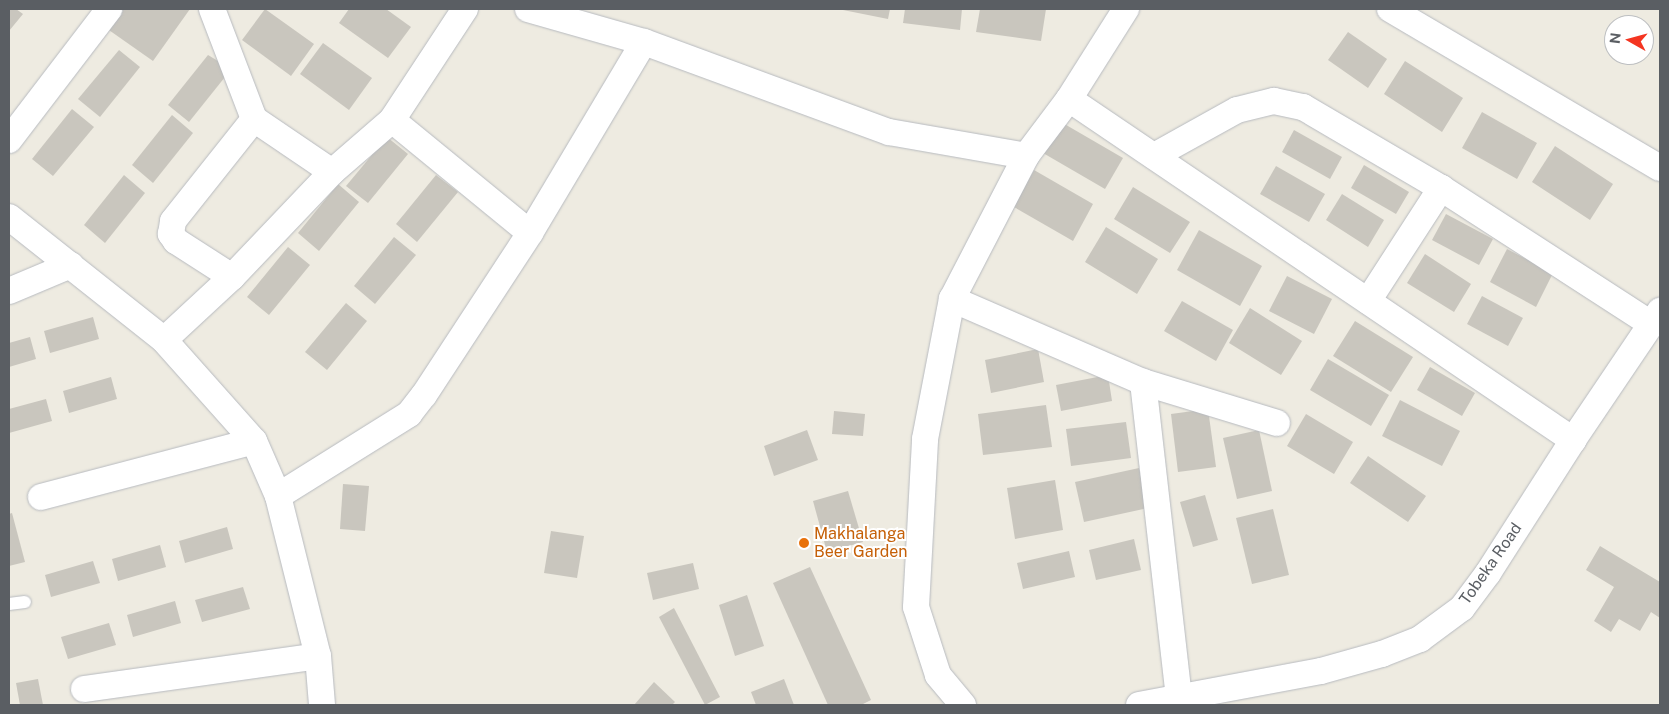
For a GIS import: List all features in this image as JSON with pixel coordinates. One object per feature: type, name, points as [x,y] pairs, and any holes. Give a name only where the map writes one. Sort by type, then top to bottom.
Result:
[{"type":"street","points":[[9,140],[109,9]]},
{"type":"street","points":[[212,9],[254,118],[332,172]]},
{"type":"street","points":[[164,340],[232,277],[332,172],[392,120],[465,9]]},
{"type":"street","points":[[528,9],[644,42],[889,132],[1026,156]]},
{"type":"street","points":[[964,705],[938,675],[916,607],[925,440],[952,300],[1026,156],[1069,98],[1126,9]]},
{"type":"street","points":[[1390,9],[1660,168]]},
{"type":"street","points":[[278,496],[409,414],[424,395],[530,232],[644,42]]},
{"type":"street","points":[[1069,98],[1573,440]]},
{"type":"street","points":[[1154,156],[1237,110],[1274,101],[1303,107],[1656,318]]},
{"type":"street","points":[[232,277],[176,241],[171,234],[173,221],[254,118]]},
{"type":"street","points":[[392,120],[530,232]]},
{"type":"street","points":[[1368,301],[1441,188]]},
{"type":"street","points":[[9,217],[164,340],[254,441],[278,496],[318,656],[322,705]]},
{"type":"street","points":[[9,291],[71,265]]},
{"type":"street","points":[[952,300],[1143,382],[1277,423]]},
{"type":"street","name":"Tobeka Road","points":[[1139,705],[1321,671],[1382,654],[1420,639],[1462,608],[1488,573],[1573,440],[1656,318]]},
{"type":"street","points":[[1143,382],[1179,698]]},
{"type":"street","points":[[41,497],[254,441]]},
{"type":"street","points":[[84,689],[318,656]]},
{"type":"lane","points":[[9,604],[25,602]]},
{"type":"building","points":[[9,9],[16,9],[23,14],[9,31]]},
{"type":"building","points":[[120,9],[190,9],[153,61],[106,28]]},
{"type":"building","points":[[265,9],[314,44],[291,76],[242,40]]},
{"type":"building","points":[[349,9],[386,9],[411,27],[388,58],[339,23]]},
{"type":"building","points":[[838,9],[890,9],[888,19]]},
{"type":"building","points":[[905,9],[962,9],[960,30],[903,23]]},
{"type":"building","points":[[980,9],[1046,9],[1041,41],[976,32]]},
{"type":"building","points":[[1348,32],[1387,59],[1368,88],[1328,60]]},
{"type":"building","points":[[323,43],[372,78],[349,110],[300,74]]},
{"type":"building","points":[[119,50],[140,67],[100,117],[78,99]]},
{"type":"building","points":[[208,55],[228,67],[229,72],[189,122],[168,105]]},
{"type":"building","points":[[1405,61],[1463,98],[1442,132],[1384,94]]},
{"type":"building","points":[[72,109],[94,127],[53,176],[32,159]]},
{"type":"building","points":[[1482,112],[1537,143],[1517,179],[1462,148]]},
{"type":"building","points":[[172,115],[193,133],[153,183],[132,165]]},
{"type":"building","points":[[1061,122],[1123,158],[1105,189],[1043,153]]},
{"type":"building","points":[[1294,130],[1342,157],[1330,179],[1282,152]]},
{"type":"building","points":[[387,137],[408,154],[368,203],[346,186]]},
{"type":"building","points":[[1555,146],[1613,184],[1590,220],[1532,182]]},
{"type":"building","points":[[1364,165],[1409,192],[1396,214],[1351,188]]},
{"type":"building","points":[[1276,166],[1325,194],[1309,222],[1260,194]]},
{"type":"building","points":[[1034,170],[1093,204],[1073,241],[1014,207]]},
{"type":"building","points":[[124,175],[145,193],[105,243],[84,225]]},
{"type":"building","points":[[436,175],[458,192],[417,242],[396,224]]},
{"type":"building","points":[[338,184],[359,202],[319,251],[298,233]]},
{"type":"building","points":[[1133,187],[1190,222],[1170,253],[1114,219]]},
{"type":"building","points":[[1342,194],[1384,220],[1368,247],[1326,220]]},
{"type":"building","points":[[1446,214],[1493,239],[1479,265],[1432,240]]},
{"type":"building","points":[[1106,227],[1158,259],[1137,294],[1085,262]]},
{"type":"building","points":[[1199,230],[1262,266],[1240,306],[1177,270]]},
{"type":"building","points":[[394,237],[416,255],[375,304],[354,286]]},
{"type":"building","points":[[288,247],[310,265],[269,315],[247,297]]},
{"type":"building","points":[[1507,249],[1553,273],[1536,307],[1490,282]]},
{"type":"building","points":[[1425,254],[1471,284],[1454,312],[1407,283]]},
{"type":"building","points":[[1287,276],[1332,299],[1314,334],[1269,311]]},
{"type":"building","points":[[1482,296],[1523,318],[1508,346],[1467,324]]},
{"type":"building","points":[[1182,301],[1233,330],[1216,361],[1164,331]]},
{"type":"building","points":[[346,303],[367,321],[327,370],[305,352]]},
{"type":"building","points":[[1250,308],[1302,341],[1281,375],[1229,343]]},
{"type":"building","points":[[93,317],[99,339],[50,353],[44,331]]},
{"type":"building","points":[[1355,321],[1413,357],[1391,392],[1333,356]]},
{"type":"building","points":[[30,337],[36,359],[9,367],[9,343]]},
{"type":"building","points":[[1038,349],[1044,382],[991,393],[985,360]]},
{"type":"building","points":[[1328,359],[1389,395],[1371,426],[1310,390]]},
{"type":"building","points":[[1430,367],[1475,393],[1462,416],[1417,390]]},
{"type":"building","points":[[1108,375],[1112,401],[1061,411],[1056,385]]},
{"type":"building","points":[[111,377],[117,399],[69,413],[63,391]]},
{"type":"building","points":[[46,399],[52,421],[9,433],[9,409]]},
{"type":"building","points":[[1400,400],[1460,431],[1442,466],[1382,436]]},
{"type":"building","points":[[1046,405],[1052,447],[983,455],[978,414]]},
{"type":"building","points":[[1208,409],[1216,467],[1178,472],[1171,414]]},
{"type":"building","points":[[834,411],[865,414],[863,436],[832,434]]},
{"type":"building","points":[[1306,414],[1353,442],[1334,474],[1287,446]]},
{"type":"building","points":[[1126,422],[1131,458],[1071,466],[1066,429]]},
{"type":"building","points":[[807,430],[818,460],[774,476],[764,446]]},
{"type":"building","points":[[1259,430],[1272,491],[1237,499],[1223,438]]},
{"type":"building","points":[[1368,456],[1426,496],[1408,522],[1350,483]]},
{"type":"building","points":[[1139,468],[1148,508],[1084,522],[1075,482]]},
{"type":"building","points":[[1055,480],[1063,530],[1015,539],[1007,488]]},
{"type":"building","points":[[343,484],[369,486],[365,531],[340,529]]},
{"type":"building","points":[[848,491],[863,542],[827,552],[813,501]]},
{"type":"building","points":[[1205,495],[1218,540],[1193,547],[1180,502]]},
{"type":"building","points":[[1273,509],[1289,575],[1252,584],[1236,518]]},
{"type":"building","points":[[12,513],[25,562],[9,566],[9,514]]},
{"type":"building","points":[[227,527],[233,549],[185,563],[179,541]]},
{"type":"building","points":[[551,531],[584,536],[577,578],[544,573]]},
{"type":"building","points":[[1134,539],[1141,570],[1096,580],[1089,550]]},
{"type":"building","points":[[160,545],[166,567],[118,581],[112,559]]},
{"type":"building","points":[[1600,546],[1660,582],[1660,618],[1651,612],[1640,631],[1619,619],[1611,632],[1594,621],[1614,587],[1586,570]]},
{"type":"building","points":[[1069,551],[1075,577],[1023,589],[1017,563]]},
{"type":"building","points":[[93,561],[100,583],[51,597],[45,575]]},
{"type":"building","points":[[693,563],[699,589],[653,600],[647,573]]},
{"type":"building","points":[[810,567],[871,700],[861,705],[828,705],[773,583]]},
{"type":"building","points":[[243,587],[250,609],[202,622],[195,600]]},
{"type":"building","points":[[747,595],[764,646],[735,656],[719,605]]},
{"type":"building","points":[[175,601],[181,623],[133,637],[127,615]]},
{"type":"building","points":[[674,608],[720,697],[705,705],[659,617]]},
{"type":"building","points":[[109,623],[116,645],[68,659],[61,637]]},
{"type":"building","points":[[38,679],[43,705],[20,705],[16,683]]},
{"type":"building","points":[[784,679],[794,705],[756,705],[751,692]]},
{"type":"building","points":[[654,682],[675,702],[672,705],[634,705]]},
{"type":"place","name":"Makhalanga Beer Garden","points":[[804,543]]}]
